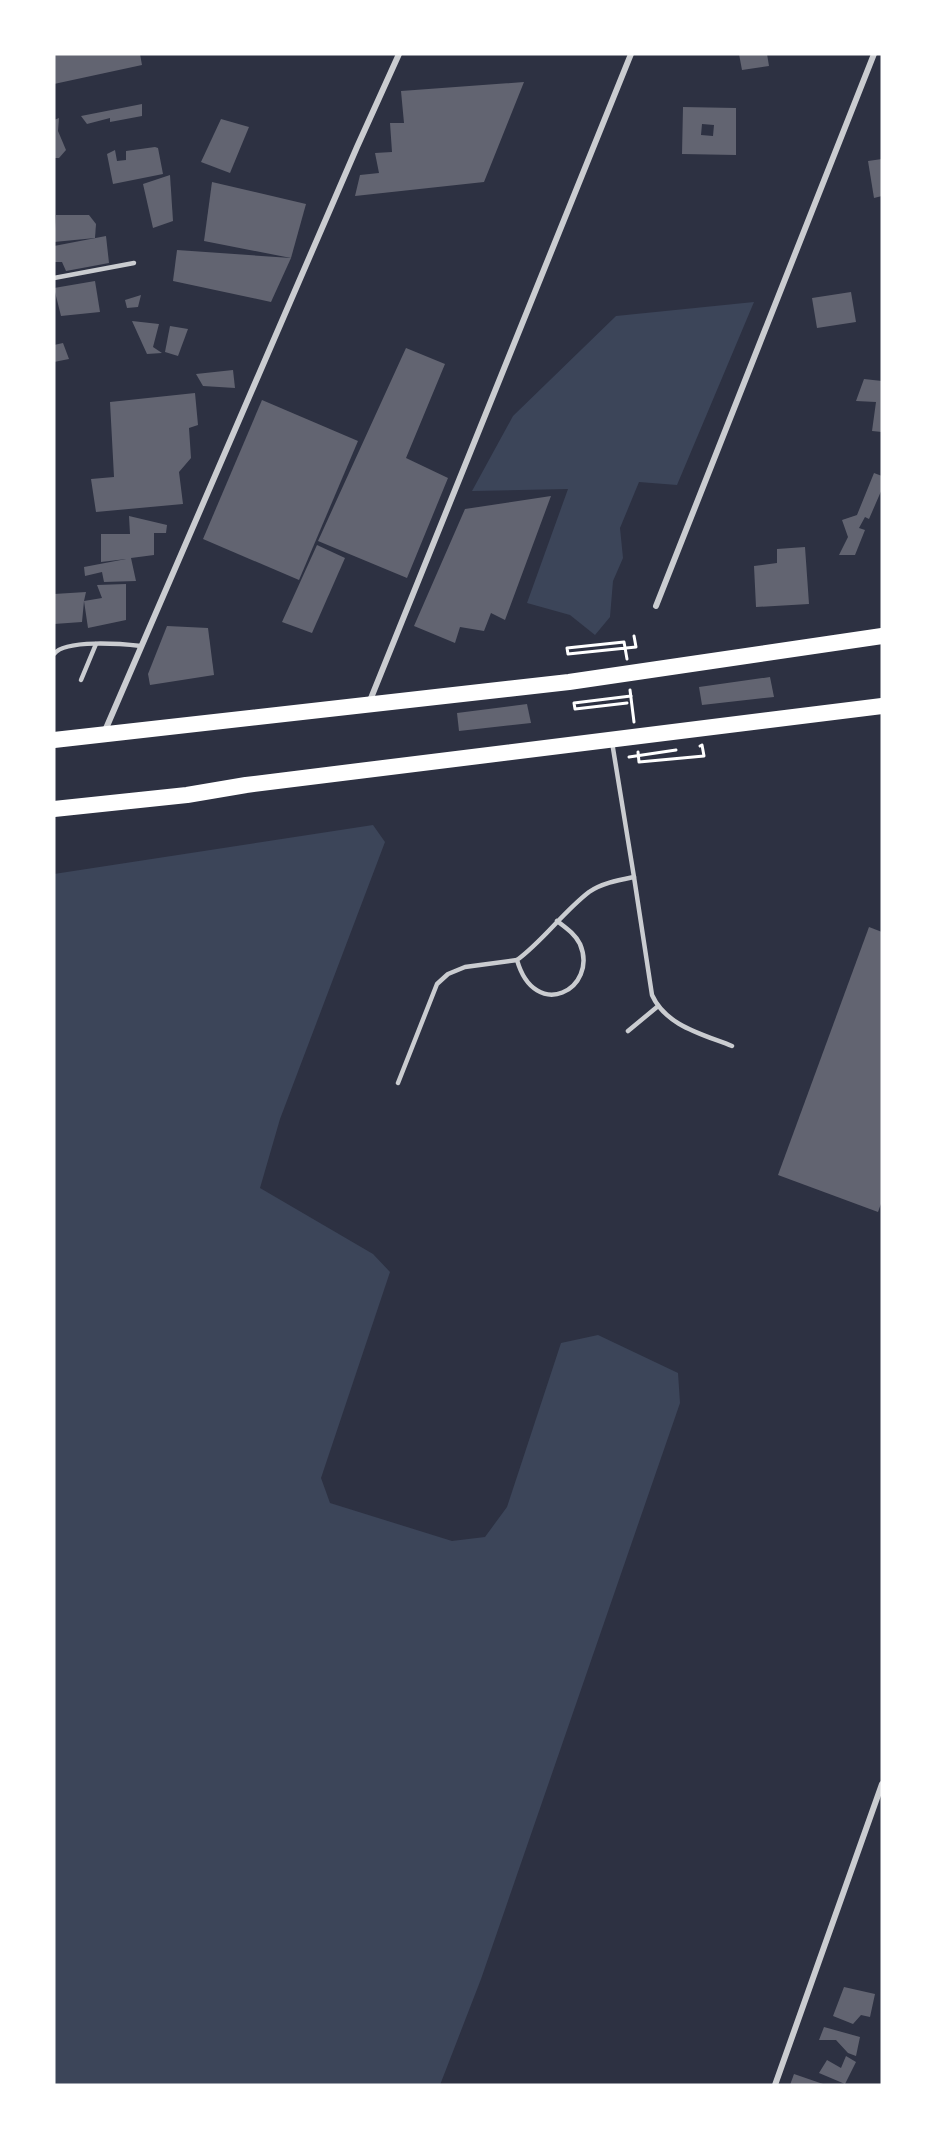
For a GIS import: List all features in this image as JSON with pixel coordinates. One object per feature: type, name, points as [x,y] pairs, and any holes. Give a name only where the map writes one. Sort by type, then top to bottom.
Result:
[{"type":"highway","points":[[54,740],[569,682],[882,636]]},
{"type":"highway","points":[[54,809],[187,795],[246,785],[882,706]]},
{"type":"street","points":[[104,733],[399,54]]},
{"type":"street","points":[[369,704],[631,54]]},
{"type":"street","points":[[656,606],[874,54]]},
{"type":"street","points":[[775,2085],[882,1784]]},
{"type":"lane","points":[[54,278],[134,263]]},
{"type":"lane","points":[[54,654],[63,647],[113,643],[141,646]]},
{"type":"lane","points":[[81,680],[96,644]]},
{"type":"lane","points":[[611,740],[652,995],[657,1007],[676,1023],[732,1046]]},
{"type":"lane","points":[[398,1083],[437,984],[448,974],[465,967],[517,960],[590,891],[608,883],[634,877]]},
{"type":"lane","points":[[517,960],[521,975],[536,990],[557,995],[571,988],[580,976],[582,961],[580,946],[573,933],[557,921]]},
{"type":"lane","points":[[628,1031],[657,1007]]},
{"type":"path","points":[[627,664],[624,642],[567,648],[568,654],[636,647],[634,636]]},
{"type":"path","points":[[630,685],[635,729]]},
{"type":"path","points":[[627,703],[574,709],[574,703],[631,696]]},
{"type":"path","points":[[638,751],[639,762],[704,756],[702,746],[691,747]]},
{"type":"path","points":[[629,757],[681,749]]},
{"type":"shaded area","points":[[754,302],[677,485],[639,482],[620,528],[623,558],[613,581],[610,617],[595,635],[570,615],[527,603],[568,489],[472,491],[513,416],[616,316]]},
{"type":"shaded area","points":[[373,825],[385,842],[280,1119],[260,1188],[373,1254],[390,1272],[321,1478],[330,1503],[452,1541],[485,1537],[507,1507],[561,1343],[598,1335],[678,1373],[680,1403],[481,1979],[440,2085],[54,2085],[54,874]]},
{"type":"building","points":[[54,54],[140,54],[142,65],[54,84]]},
{"type":"building","points":[[739,54],[767,54],[769,66],[742,70]]},
{"type":"building","points":[[524,82],[484,182],[355,196],[360,175],[379,173],[375,153],[392,152],[390,123],[404,123],[401,91]]},
{"type":"building","points":[[142,104],[142,116],[110,122],[110,118],[87,124],[81,116]]},
{"type":"building","points":[[683,107],[736,108],[736,155],[682,154]],"holes":[[[702,124],[714,125],[713,136],[701,135]]]},
{"type":"building","points":[[59,118],[58,131],[66,150],[59,158],[54,158],[54,120]]},
{"type":"building","points":[[221,119],[249,127],[230,173],[201,162]]},
{"type":"building","points":[[158,148],[163,174],[113,184],[107,154],[115,150],[117,161],[126,160],[126,151]]},
{"type":"building","points":[[882,159],[882,196],[874,198],[868,161]]},
{"type":"building","points":[[170,175],[173,221],[153,228],[143,184]]},
{"type":"building","points":[[212,182],[306,204],[291,258],[204,241]]},
{"type":"building","points":[[56,215],[89,215],[96,224],[95,238],[54,242]]},
{"type":"building","points":[[106,236],[109,263],[66,271],[62,262],[54,262],[54,246]]},
{"type":"building","points":[[177,250],[291,258],[271,302],[173,281]]},
{"type":"building","points":[[95,281],[100,312],[61,316],[54,288]]},
{"type":"building","points":[[851,292],[856,322],[817,328],[812,298]]},
{"type":"building","points":[[141,295],[138,307],[127,308],[125,300]]},
{"type":"building","points":[[132,321],[159,324],[153,347],[162,353],[147,354]]},
{"type":"building","points":[[170,326],[188,329],[178,356],[165,352]]},
{"type":"building","points":[[63,343],[69,359],[54,362],[54,345]]},
{"type":"building","points":[[406,348],[445,364],[406,458],[448,478],[407,578],[318,541]]},
{"type":"building","points":[[233,370],[235,388],[203,386],[196,374]]},
{"type":"building","points":[[864,379],[882,381],[882,432],[872,431],[876,402],[856,401]]},
{"type":"building","points":[[195,393],[198,425],[189,428],[191,458],[179,472],[183,504],[96,512],[91,479],[114,477],[110,402]]},
{"type":"building","points":[[262,400],[358,441],[299,580],[203,539]]},
{"type":"building","points":[[874,473],[882,476],[882,489],[869,519],[865,517],[859,528],[865,530],[855,555],[839,555],[848,537],[842,520],[857,515]]},
{"type":"building","points":[[551,496],[505,620],[491,613],[484,631],[460,627],[455,643],[414,626],[465,509]]},
{"type":"building","points":[[129,516],[167,525],[166,533],[154,533],[154,555],[131,558],[136,581],[104,582],[102,572],[85,576],[84,567],[126,559],[101,562],[101,534],[130,534]]},
{"type":"building","points":[[317,545],[345,558],[312,633],[282,622]]},
{"type":"building","points":[[805,547],[809,604],[756,607],[754,566],[777,563],[777,549]]},
{"type":"building","points":[[126,584],[126,620],[88,628],[84,601],[102,598],[97,585]]},
{"type":"building","points":[[86,592],[82,622],[54,624],[54,594]]},
{"type":"building","points":[[167,626],[208,628],[214,675],[150,685],[148,674]]},
{"type":"building","points":[[770,677],[774,697],[702,705],[699,687]]},
{"type":"building","points":[[527,704],[531,723],[459,731],[457,713]]},
{"type":"building","points":[[869,927],[882,932],[882,1201],[878,1212],[778,1175]]},
{"type":"building","points":[[844,1987],[875,1994],[870,2017],[861,2015],[853,2024],[833,2016]]},
{"type":"building","points":[[824,2027],[860,2037],[856,2056],[848,2053],[836,2040],[819,2040]]},
{"type":"building","points":[[846,2056],[856,2062],[845,2084],[819,2073],[827,2060],[841,2068]]},
{"type":"building","points":[[794,2074],[826,2085],[790,2085]]}]
